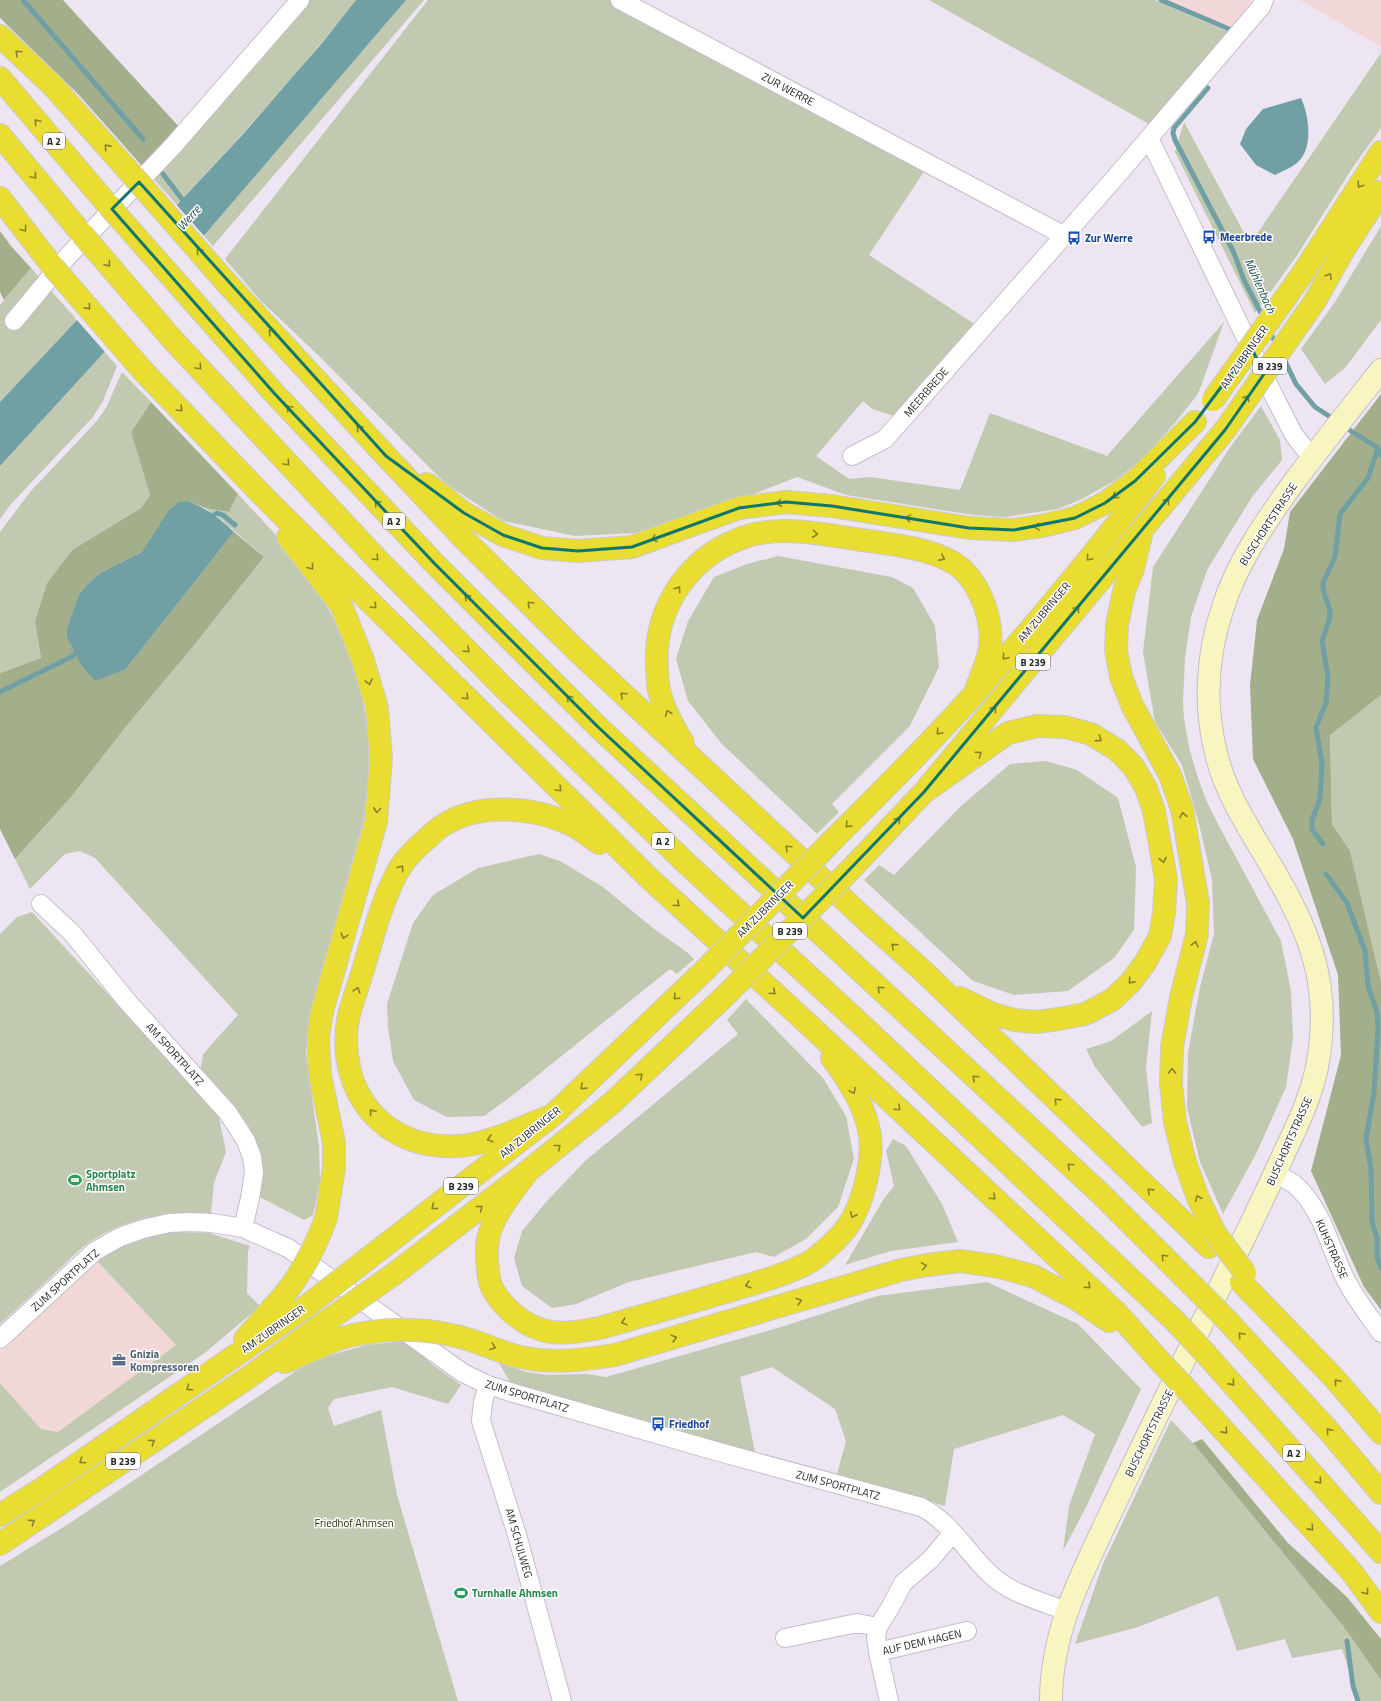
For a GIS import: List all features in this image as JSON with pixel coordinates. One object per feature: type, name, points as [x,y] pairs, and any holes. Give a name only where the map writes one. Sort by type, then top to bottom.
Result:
[{"type":"highway","points":[[0,36],[52,85],[134,176],[224,280],[386,456],[468,542],[576,650],[692,760],[923,971],[1212,1240],[1275,1318],[1335,1379],[1381,1433]]},
{"type":"highway","name":"A 2","points":[[0,78],[108,205],[274,393],[434,563],[597,726],[1102,1195],[1224,1317],[1328,1430],[1381,1493]]},
{"type":"highway","name":"A 2","points":[[0,135],[82,234],[172,338],[377,559],[508,692],[686,863],[872,1034],[1174,1321],[1206,1354],[1381,1552]]},
{"type":"highway","name":"AM ZUBRINGER","points":[[0,1515],[40,1490],[221,1366],[304,1308],[370,1257],[553,1115],[705,970],[906,767],[975,693],[1114,528],[1213,400],[1303,272],[1381,152]]},
{"type":"highway","name":"B 239","points":[[0,1544],[246,1379],[394,1274],[528,1171],[612,1103],[728,993],[852,868],[924,792],[1225,430],[1315,301],[1343,251],[1381,192]]},
{"type":"highway","points":[[0,198],[53,267],[143,371],[267,500],[649,878],[808,1024],[1118,1314],[1351,1572],[1381,1612]]},
{"type":"highway","points":[[386,456],[430,486],[464,514],[502,535],[542,548],[578,551],[632,547],[739,508],[786,502],[832,506],[969,528],[1014,530],[1042,526],[1075,518],[1105,503],[1135,481],[1195,422]]},
{"type":"highway","points":[[221,1366],[285,1294],[298,1277],[318,1240],[326,1218],[334,1168],[334,1143],[320,1075],[318,1038],[322,1012],[376,822],[381,759],[377,708],[363,660],[341,605],[278,524],[267,500]]},
{"type":"highway","points":[[692,760],[670,718],[659,690],[656,651],[662,621],[676,590],[699,563],[724,546],[751,535],[775,531],[807,533],[909,547],[941,556],[964,570],[979,593],[989,617],[990,647],[975,693]]},
{"type":"highway","points":[[1142,531],[1133,569],[1124,591],[1117,626],[1116,650],[1122,677],[1132,705],[1170,775],[1182,809],[1198,903],[1197,934],[1172,1047],[1172,1084],[1175,1122],[1185,1162],[1212,1240]]},
{"type":"highway","points":[[923,971],[966,1002],[993,1014],[1008,1018],[1036,1022],[1059,1020],[1085,1014],[1112,1000],[1130,983],[1146,964],[1160,936],[1164,913],[1166,879],[1154,811],[1146,788],[1133,766],[1117,750],[1091,734],[1065,727],[1037,726],[1008,734],[924,792]]},
{"type":"highway","points":[[553,1115],[492,1139],[459,1146],[430,1145],[408,1139],[382,1124],[364,1103],[350,1076],[347,1051],[348,1020],[383,904],[397,871],[417,847],[443,825],[463,816],[489,810],[521,810],[549,816],[575,826],[649,878]]},
{"type":"highway","points":[[528,1171],[494,1220],[488,1240],[488,1264],[492,1287],[503,1304],[525,1323],[545,1331],[570,1333],[600,1328],[779,1276],[809,1262],[828,1247],[848,1226],[862,1196],[869,1168],[870,1136],[861,1105],[845,1076],[808,1024]]},
{"type":"highway","points":[[246,1379],[338,1339],[352,1335],[404,1329],[434,1331],[474,1340],[520,1357],[546,1361],[571,1362],[615,1355],[901,1270],[960,1261],[995,1266],[1033,1276],[1075,1298],[1111,1322],[1157,1358]]},
{"type":"main road","name":"BUSCHORTSTRASSE","points":[[1051,1701],[1051,1681],[1054,1654],[1066,1611],[1119,1494],[1276,1173],[1303,1114],[1314,1079],[1321,1044],[1322,1009],[1318,974],[1310,944],[1289,895],[1240,814],[1226,784],[1216,754],[1209,715],[1209,680],[1213,645],[1223,606],[1241,563],[1272,513],[1312,458],[1381,370]]},
{"type":"street","points":[[14,321],[68,256],[173,146],[300,0]]},
{"type":"street","name":"ZUR WERRE","points":[[620,0],[1063,235]]},
{"type":"street","name":"MEERBREDE","points":[[852,456],[885,438],[1149,138],[1261,7],[1264,0]]},
{"type":"street","points":[[1149,138],[1278,404],[1294,435],[1312,458]]},
{"type":"street","name":"AM SPORTPLATZ","points":[[40,904],[73,934],[127,1001],[228,1113],[246,1141],[252,1157],[254,1173],[250,1198],[242,1228]]},
{"type":"street","name":"KUHSTRASSE","points":[[1276,1173],[1294,1184],[1308,1200],[1320,1219],[1343,1274],[1353,1293],[1381,1333]]},
{"type":"street","name":"ZUM SPORTPLATZ","points":[[0,1339],[95,1251],[120,1237],[143,1228],[169,1223],[212,1223],[242,1228],[288,1248],[443,1361],[488,1385],[712,1450],[921,1507],[939,1518],[992,1576],[1007,1587],[1066,1611]]},
{"type":"street","name":"AM SCHULWEG","points":[[488,1385],[483,1402],[481,1421],[518,1538],[562,1701]]},
{"type":"street","points":[[785,1638],[857,1623],[878,1627],[903,1583],[930,1560],[952,1534]]},
{"type":"street","name":"AUF DEM HAGEN","points":[[878,1627],[876,1637],[878,1652],[889,1701]]},
{"type":"street","name":"AUF DEM HAGEN","points":[[878,1652],[967,1632]]},
{"type":"highlighted area","points":[[139,182],[386,456],[464,513],[503,535],[542,548],[578,551],[632,547],[739,508],[786,502],[832,506],[969,528],[1014,530],[1075,518],[1105,503],[1135,481],[1195,422],[1251,347],[1264,374],[1225,430],[924,792],[803,918],[597,726],[434,563],[274,393],[112,209]]},
{"type":"shaded area","points":[[1155,0],[1252,0],[1230,33]]},
{"type":"shaded area","points":[[1300,0],[1381,0],[1381,47]]},
{"type":"shaded area","points":[[97,1261],[176,1345],[58,1432],[41,1429],[0,1383],[0,1351],[10,1340]]},
{"type":"green space","points":[[0,0],[63,0],[181,129],[142,166],[78,94],[0,18]]},
{"type":"green space","points":[[288,0],[356,0],[291,79],[177,205],[142,166],[181,129]]},
{"type":"green space","points":[[406,0],[424,0],[213,246],[203,235]]},
{"type":"green space","points":[[428,0],[613,0],[927,167],[869,255],[976,325],[895,416],[872,409],[863,401],[816,456],[849,479],[870,477],[960,490],[990,413],[1107,456],[1224,322],[1198,394],[1146,455],[1119,478],[1082,499],[1058,509],[1005,517],[973,515],[846,495],[797,477],[749,496],[635,533],[575,536],[503,521],[446,484],[319,356],[260,300],[225,259]]},
{"type":"green space","points":[[929,0],[1155,0],[1230,33],[1149,124]]},
{"type":"green space","points":[[1381,53],[1381,128],[1353,167],[1296,257],[1255,313],[1175,152],[1184,122],[1250,244]]},
{"type":"green space","points":[[1381,226],[1381,320],[1345,368],[1325,384],[1301,349],[1335,302]]},
{"type":"green space","points":[[0,231],[11,246],[31,268],[4,300],[0,292]]},
{"type":"green space","points":[[31,268],[77,320],[0,402],[0,305]]},
{"type":"green space","points":[[104,351],[117,366],[103,401],[93,417],[11,504],[0,519],[0,466]]},
{"type":"green space","points":[[122,372],[151,402],[131,432],[150,495],[141,508],[72,550],[47,583],[35,621],[41,658],[0,673],[0,532],[30,492],[96,422],[106,408]]},
{"type":"green space","points":[[1381,394],[1381,695],[1330,735],[1332,824],[1350,851],[1381,982],[1381,1310],[1364,1287],[1311,1171],[1341,1055],[1338,975],[1293,839],[1253,759],[1250,685],[1257,620],[1284,549],[1290,512]]},
{"type":"green space","points":[[151,402],[238,494],[229,512],[205,508],[188,501],[142,552],[100,573],[88,584],[81,665],[85,669],[126,669],[234,532],[264,557],[191,649],[128,724],[72,796],[15,859],[0,829],[0,673],[41,658],[35,621],[47,583],[72,550],[141,508],[150,495],[131,432]]},
{"type":"green space","points":[[1261,406],[1280,440],[1282,460],[1252,497],[1207,570],[1191,617],[1185,658],[1183,702],[1184,719],[1189,747],[1197,775],[1206,800],[1219,826],[1281,941],[1291,991],[1293,1038],[1286,1087],[1256,1154],[1223,1214],[1200,1162],[1187,1108],[1188,1053],[1200,987],[1214,934],[1212,879],[1199,824],[1182,765],[1155,722],[1143,652],[1153,567],[1231,446]]},
{"type":"green space","points":[[238,494],[285,545],[318,590],[347,644],[359,683],[368,728],[369,773],[364,819],[309,1017],[306,1054],[319,1147],[320,1182],[313,1215],[304,1220],[256,1195],[255,1145],[249,1126],[200,1073],[203,1055],[238,1015],[95,858],[80,851],[65,854],[30,889],[15,859],[72,796],[128,724],[191,649],[264,557],[223,521],[205,508],[229,512]]},
{"type":"green space","points":[[778,556],[892,577],[913,588],[935,626],[939,667],[910,726],[832,804],[839,812],[817,834],[721,743],[688,701],[676,659],[688,621],[714,577],[747,564]]},
{"type":"green space","points":[[1381,695],[1381,982],[1350,851],[1332,824],[1330,734]]},
{"type":"green space","points":[[1046,761],[1077,770],[1118,798],[1136,867],[1134,930],[1114,958],[1068,991],[1014,995],[973,981],[864,880],[879,865],[894,875],[960,807],[1010,764]]},
{"type":"green space","points":[[539,854],[560,861],[603,887],[694,959],[677,974],[670,969],[513,1095],[484,1116],[447,1117],[414,1100],[393,1061],[388,1028],[387,1004],[413,923],[433,895],[478,868]]},
{"type":"green space","name":"Sportplatz Ahmsen","points":[[32,912],[218,1113],[226,1152],[214,1183],[211,1214],[194,1213],[160,1215],[144,1218],[112,1229],[83,1247],[0,1324],[0,934],[17,917]]},
{"type":"green space","points":[[746,999],[823,1078],[846,1116],[854,1159],[838,1207],[806,1239],[774,1257],[756,1252],[629,1282],[576,1304],[552,1308],[522,1286],[514,1258],[522,1231],[547,1201],[585,1161],[738,1034],[727,1020]]},
{"type":"green space","points":[[1152,1011],[1146,1067],[1152,1123],[1142,1127],[1095,1067],[1086,1049],[1111,1041]]},
{"type":"green space","points":[[893,1139],[906,1146],[942,1204],[958,1242],[891,1251],[845,1265],[883,1200],[894,1186],[886,1151]]},
{"type":"green space","points":[[170,1232],[209,1233],[250,1246],[248,1251],[247,1293],[260,1306],[206,1352],[0,1492],[0,1383],[41,1429],[58,1432],[176,1345],[97,1261],[125,1245],[144,1237]]},
{"type":"green space","points":[[987,1282],[1078,1324],[1141,1389],[1087,1505],[1063,1551],[1069,1506],[1095,1434],[1063,1415],[954,1449],[945,1506],[837,1474],[846,1441],[835,1409],[772,1367],[740,1377],[755,1452],[637,1422],[510,1382],[499,1363],[527,1372],[547,1375],[586,1374],[606,1377],[781,1327],[877,1296]]},
{"type":"green space","name":"Friedhof Ahmsen","points":[[405,1341],[433,1365],[461,1385],[448,1404],[392,1387],[334,1399],[328,1408],[334,1426],[381,1410],[397,1495],[458,1701],[0,1701],[0,1566],[70,1523],[311,1361],[366,1345]]},
{"type":"green space","points":[[1171,1420],[1193,1443],[1343,1626],[1381,1680],[1381,1701],[1359,1701],[1342,1649],[1292,1658],[1285,1639],[1237,1651],[1218,1596],[1138,1627],[1075,1644],[1103,1564]]},
{"type":"green space","points":[[1202,1439],[1288,1543],[1347,1597],[1381,1639],[1381,1680],[1343,1626],[1193,1443]]},
{"type":"water","name":"Werre","points":[[356,0],[406,0],[98,359],[0,466],[0,402],[77,320],[177,205],[244,133],[322,43]]},
{"type":"water","points":[[1301,98],[1308,122],[1308,141],[1306,149],[1297,163],[1275,175],[1256,165],[1240,144],[1246,129],[1263,109]]},
{"type":"water","points":[[188,501],[212,514],[234,532],[126,669],[95,681],[81,665],[67,637],[67,629],[79,595],[100,573],[142,552],[169,510],[179,502]]},
{"type":"pier","points":[[175,203],[205,237],[105,352],[75,318]]},
{"type":"waterway","points":[[23,0],[143,139]]},
{"type":"waterway","name":"Mühlenbach","points":[[1161,0],[1229,29]]},
{"type":"waterway","name":"Mühlenbach","points":[[1208,88],[1174,128],[1173,133],[1175,140],[1234,253],[1244,280],[1264,319]]},
{"type":"waterway","name":"Werre","points":[[163,174],[185,203]]},
{"type":"waterway","name":"Mühlenbach","points":[[1269,330],[1277,346]]},
{"type":"waterway","name":"Mühlenbach","points":[[1283,357],[1296,384],[1315,407],[1335,420]]},
{"type":"waterway","name":"Mühlenbach","points":[[1343,426],[1378,448],[1381,455]]},
{"type":"waterway","points":[[1323,844],[1312,829],[1312,820],[1320,799],[1322,764],[1316,727],[1326,703],[1328,677],[1322,641],[1329,621],[1330,611],[1323,589],[1323,583],[1335,557],[1340,514],[1368,478],[1378,448]]},
{"type":"waterway","points":[[209,518],[217,513],[223,515],[235,525]]},
{"type":"waterway","points":[[0,692],[71,657],[80,650]]},
{"type":"waterway","points":[[1326,874],[1347,903],[1365,951],[1368,986],[1377,1012],[1378,1028],[1374,1092],[1366,1139],[1371,1169],[1372,1222],[1377,1238],[1377,1257],[1381,1268]]},
{"type":"waterway","points":[[1347,1641],[1353,1686],[1358,1701]]},
{"type":"place","name":"Meerbrede","points":[[1209,237]]},
{"type":"place","name":"Zur Werre","points":[[1074,238]]},
{"type":"place","name":"Sportplatz Ahmsen","points":[[75,1180]]},
{"type":"place","name":"Gnizia Kompressoren","points":[[119,1360]]},
{"type":"place","name":"Friedhof","points":[[658,1424]]},
{"type":"place","name":"Turnhalle Ahmsen","points":[[461,1593]]}]
